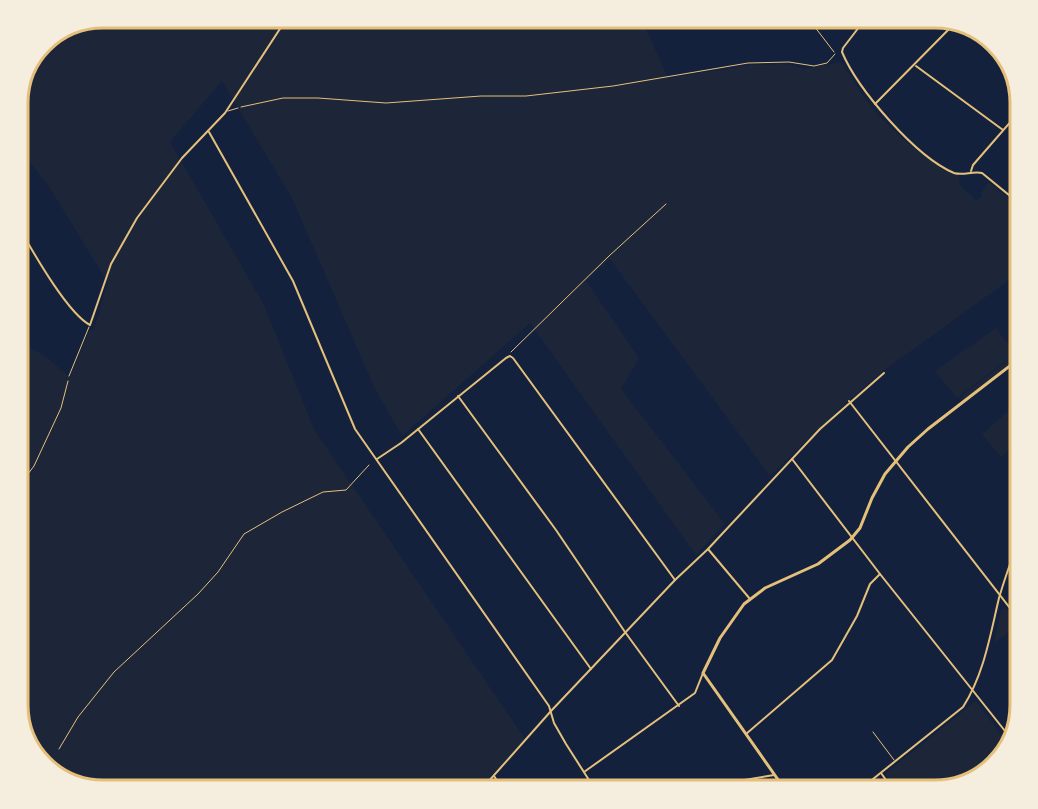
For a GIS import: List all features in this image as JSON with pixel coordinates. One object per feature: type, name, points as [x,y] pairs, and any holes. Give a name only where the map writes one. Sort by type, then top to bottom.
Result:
[{"type":"street","points":[[29,243],[77,315],[90,325],[111,264],[125,237],[168,174],[225,113],[280,28]]},
{"type":"street","points":[[858,28],[842,52],[875,105],[906,138],[942,166],[958,174],[971,172],[985,175],[1010,196]]},
{"type":"street","points":[[875,105],[948,30]]},
{"type":"street","points":[[915,65],[1003,130]]},
{"type":"street","points":[[971,172],[972,165],[1010,122]]},
{"type":"street","points":[[209,132],[293,281],[355,429],[551,711],[554,723],[589,780]]},
{"type":"street","points":[[376,460],[510,356],[675,580]]},
{"type":"street","points":[[584,772],[695,693],[723,632],[750,599],[772,585],[818,564],[853,537],[860,528],[875,493],[896,460],[927,429],[1010,366]]},
{"type":"street","points":[[490,780],[551,711],[675,580],[708,549],[792,458],[849,402],[884,374]]},
{"type":"street","points":[[458,396],[556,530],[679,706]]},
{"type":"street","points":[[849,402],[1010,608]]},
{"type":"street","points":[[418,429],[591,669]]},
{"type":"street","points":[[792,458],[880,574],[1005,731]]},
{"type":"street","points":[[708,549],[750,599]]},
{"type":"street","points":[[872,780],[963,708],[973,691],[988,648],[1000,596],[1010,566]]},
{"type":"street","points":[[746,734],[832,660],[857,616],[870,584],[880,574]]},
{"type":"street","points":[[703,673],[778,780]]},
{"type":"street","points":[[881,773],[886,780]]},
{"type":"street","points":[[744,780],[774,775]]},
{"type":"street","points":[[494,776],[497,780]]},
{"type":"lane","points":[[225,113],[238,108]]},
{"type":"lane","points":[[69,376],[90,325]]},
{"type":"lane","points":[[873,732],[895,762]]},
{"type":"path","points":[[238,108],[283,98],[386,103],[482,96],[526,96],[613,86],[748,63],[789,62],[814,66],[827,63],[836,54],[816,28]]},
{"type":"path","points":[[510,356],[512,351],[601,264],[666,204]]},
{"type":"path","points":[[29,473],[61,408],[69,376]]},
{"type":"path","points":[[59,749],[78,717],[114,672],[219,572],[244,534],[323,492],[346,490],[369,465]]},
{"type":"shaded area","points":[[104,28],[646,28],[668,78],[748,65],[788,64],[805,69],[841,62],[880,117],[925,157],[958,175],[959,184],[976,200],[982,196],[981,193],[989,182],[1010,200],[1010,279],[882,372],[848,401],[770,476],[610,259],[586,281],[639,358],[621,389],[725,524],[696,555],[530,323],[402,436],[375,389],[292,198],[222,81],[170,142],[263,303],[315,431],[525,739],[487,780],[94,780],[80,777],[66,770],[44,751],[36,739],[29,710],[29,345],[70,377],[89,331],[93,330],[108,283],[48,185],[29,162],[31,84],[36,70],[54,47],[75,34],[89,30]]},
{"type":"shaded area","points":[[996,328],[1010,347],[1010,358],[957,398],[935,371]]},
{"type":"shaded area","points":[[1010,359],[1010,366],[961,404],[964,394]]},
{"type":"shaded area","points":[[1010,410],[1010,449],[1001,457],[982,434]]},
{"type":"shaded area","points":[[1003,609],[1010,613],[1010,631],[994,643],[1000,612]]},
{"type":"shaded area","points":[[976,701],[1002,736],[994,750],[978,766],[954,778],[889,780],[885,774]]}]
